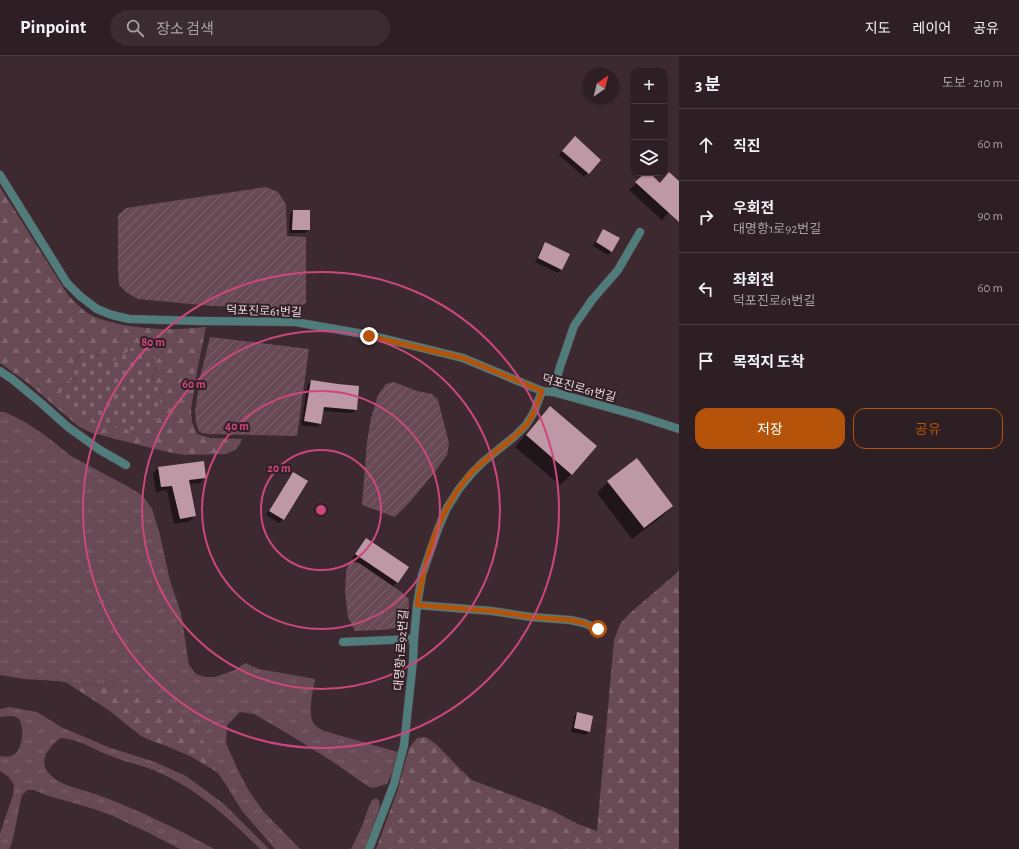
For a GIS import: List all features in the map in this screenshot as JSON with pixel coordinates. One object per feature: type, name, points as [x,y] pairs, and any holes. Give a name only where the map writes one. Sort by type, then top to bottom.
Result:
[{"type":"lane","name":"덕포진로61번길","points":[[0,175],[67,282],[80,296],[97,309],[112,315],[129,319],[200,322],[295,322],[369,336],[463,358],[542,391],[553,392],[639,416],[679,429]]},
{"type":"lane","points":[[553,392],[574,326],[592,300],[618,270],[640,232]]},
{"type":"lane","points":[[0,371],[41,402],[68,428],[100,450],[126,464]]},
{"type":"lane","name":"대명항1로92번길","points":[[369,849],[394,784],[404,745],[412,676],[417,605],[422,575],[438,529],[447,508],[459,489],[472,473],[526,425],[534,412],[542,391]]},
{"type":"lane","points":[[417,605],[492,611],[531,617],[570,620],[584,623],[598,629]]},
{"type":"lane","points":[[343,642],[414,639]]},
{"type":"green space","points":[[0,187],[68,295],[88,313],[106,321],[143,328],[171,329],[206,327],[191,409],[192,422],[197,434],[211,438],[242,439],[235,450],[226,454],[184,455],[92,433],[78,426],[28,383],[0,363]],"holes":[[[97,354],[101,359],[108,363],[123,356],[156,368],[152,380],[158,389],[114,427],[103,421],[86,418],[67,382],[79,377],[73,367],[80,355]]]},
{"type":"green space","points":[[266,187],[278,192],[286,204],[287,236],[306,237],[306,303],[298,308],[212,306],[138,299],[127,293],[119,285],[118,215],[126,208]]},
{"type":"green space","points":[[210,337],[309,349],[297,436],[207,434],[199,432],[196,423],[195,411],[201,373]]},
{"type":"green space","points":[[142,346],[155,356],[156,368],[152,380],[158,389],[160,403],[157,418],[149,426],[132,430],[114,427],[103,421],[86,418],[75,414],[64,404],[61,396],[61,389],[67,382],[78,378],[73,371],[73,367],[82,354],[89,352],[94,353],[108,363],[115,361],[132,348]]},
{"type":"green space","points":[[394,382],[417,391],[432,394],[438,400],[449,443],[447,455],[434,473],[395,517],[362,505],[367,442],[371,418],[378,395],[386,384]]},
{"type":"green space","points":[[0,412],[5,412],[25,422],[46,436],[71,456],[143,496],[152,509],[160,535],[170,581],[181,613],[189,665],[196,674],[205,677],[215,677],[235,670],[245,663],[259,669],[315,679],[311,715],[316,726],[324,731],[398,752],[387,784],[373,788],[369,787],[330,760],[285,732],[254,714],[240,712],[227,725],[226,743],[249,791],[264,812],[300,849],[275,849],[242,811],[217,772],[210,757],[118,687],[24,679],[0,675]]},
{"type":"green space","points":[[350,562],[359,563],[400,591],[409,599],[408,618],[403,627],[383,630],[355,631],[348,617],[345,593],[346,571]]},
{"type":"green space","points":[[679,571],[679,849],[376,849],[398,789],[409,748],[417,738],[426,737],[437,745],[472,780],[551,810],[578,824],[597,831],[614,640],[620,624],[629,614]]},
{"type":"green space","points":[[67,683],[118,687],[146,694],[175,706],[193,726],[202,739],[217,772],[190,756],[141,736],[107,709]]},
{"type":"green space","points":[[10,707],[37,712],[61,727],[108,747],[155,762],[186,776],[224,804],[269,849],[260,849],[237,827],[200,796],[172,779],[158,772],[108,755],[79,742],[60,738],[50,748],[45,756],[44,760],[46,769],[50,775],[67,785],[135,810],[214,849],[180,849],[113,816],[34,790],[27,790],[22,795],[12,843],[9,849],[0,849],[0,833],[13,795],[14,785],[9,777],[0,771],[0,756],[12,756],[15,754],[20,746],[22,735],[19,719],[12,716],[0,717],[0,709]]},
{"type":"green space","points":[[376,798],[379,800],[380,806],[365,849],[351,849],[363,824],[369,806],[372,800]]},
{"type":"building","points":[[575,136],[601,160],[589,174],[562,151]]},
{"type":"building","points":[[669,172],[679,181],[679,222],[635,182],[642,176],[653,176],[660,183]]},
{"type":"building","points":[[293,210],[310,210],[310,230],[292,230]]},
{"type":"building","points":[[603,229],[620,238],[612,252],[596,242]]},
{"type":"building","points":[[545,242],[570,254],[562,270],[538,258]]},
{"type":"building","points":[[311,380],[359,386],[357,410],[324,407],[321,424],[304,421]]},
{"type":"building","points":[[550,406],[597,446],[572,475],[526,435]]},
{"type":"building","points":[[637,458],[673,506],[644,528],[607,481]]},
{"type":"building","points":[[204,461],[206,478],[189,480],[196,516],[180,519],[172,486],[161,487],[158,467]]},
{"type":"building","points":[[293,472],[308,481],[284,520],[269,511]]},
{"type":"building","points":[[366,538],[409,567],[398,583],[355,554]]},
{"type":"building","points":[[577,712],[593,716],[590,732],[574,728]]},
{"type":"route","points":[[369,336],[463,358],[542,391],[534,412],[526,425],[472,473],[459,489],[447,508],[422,575],[417,605],[492,611],[531,617],[570,620],[584,623],[598,629]]}]
